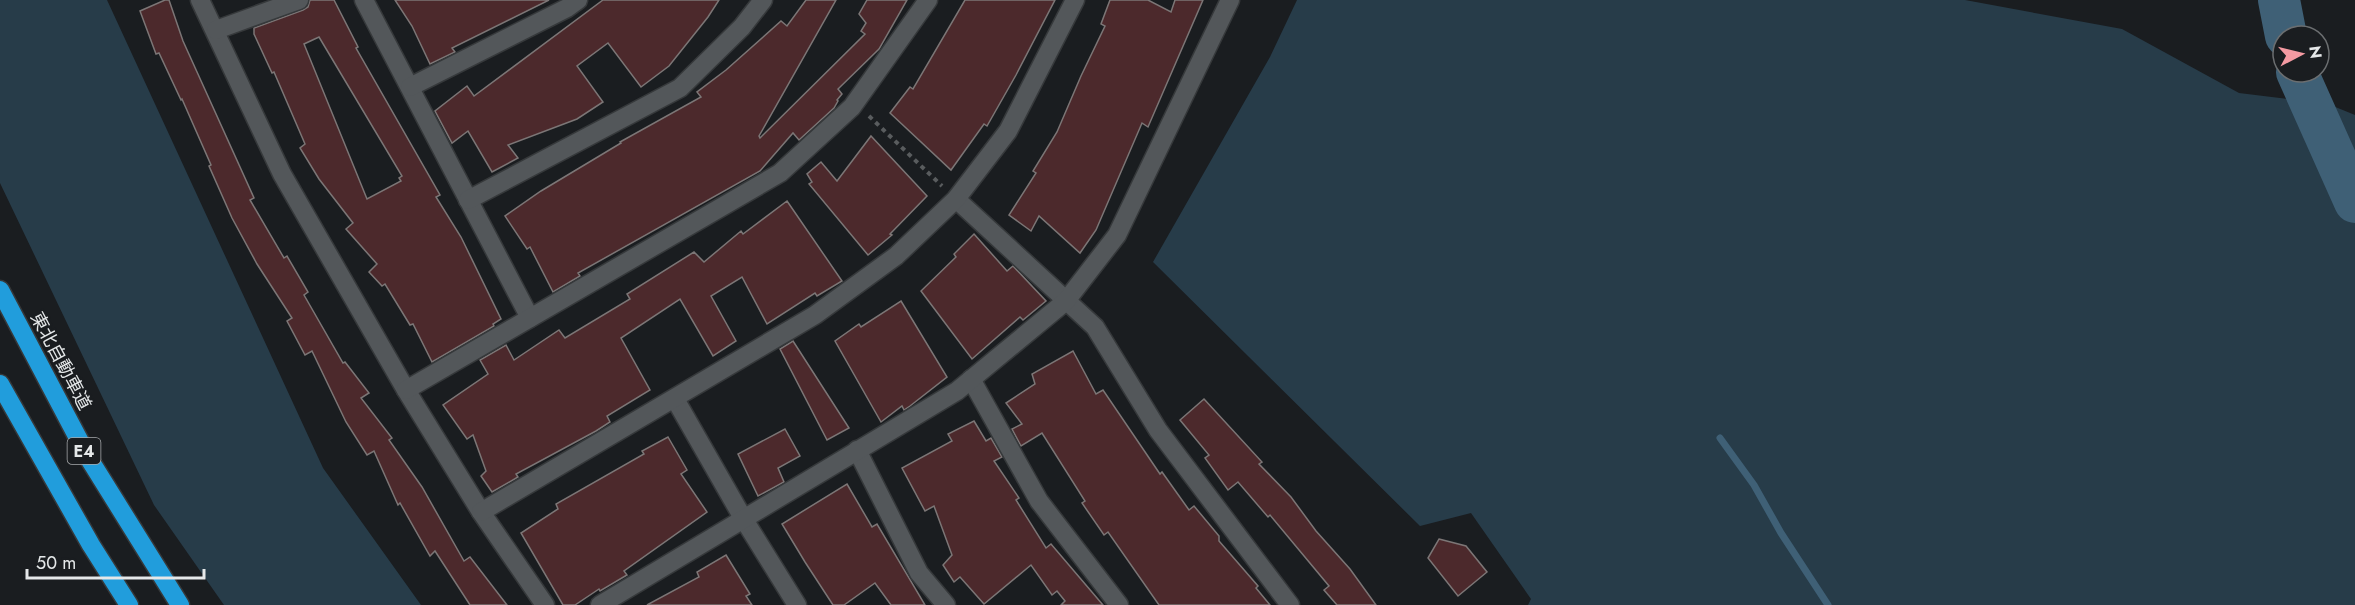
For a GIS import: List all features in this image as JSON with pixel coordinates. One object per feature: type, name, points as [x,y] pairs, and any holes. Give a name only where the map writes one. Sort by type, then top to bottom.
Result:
[{"type":"highway","name":"東北自動車道","points":[[0,290],[88,457],[148,557],[180,605]]},
{"type":"highway","name":"E4","points":[[0,384],[91,545],[129,605]]},
{"type":"street","points":[[200,0],[282,174],[406,390],[481,512],[545,605]]},
{"type":"street","points":[[216,30],[299,0]]},
{"type":"street","points":[[364,0],[530,318]]},
{"type":"street","points":[[410,87],[492,48],[578,0]]},
{"type":"street","points":[[468,200],[680,88],[742,27],[763,0]]},
{"type":"street","points":[[406,390],[780,172],[855,103],[928,0]]},
{"type":"street","points":[[481,512],[814,315],[896,256],[956,199],[1008,131],[1075,0]]},
{"type":"street","points":[[600,605],[957,391],[1066,301],[1117,234],[1230,0]]},
{"type":"street","points":[[956,199],[1095,327],[1158,430],[1290,605]]},
{"type":"street","points":[[971,379],[1039,501],[1119,605]]},
{"type":"street","points":[[675,399],[743,518],[797,605]]},
{"type":"street","points":[[857,450],[919,573],[946,605]]},
{"type":"path","points":[[855,103],[956,199]]},
{"type":"shaded area","points":[[0,0],[107,0],[323,468],[421,605],[224,605],[154,505],[0,183]]},
{"type":"shaded area","points":[[1297,0],[1965,0],[2122,29],[2239,93],[2328,104],[2355,115],[2355,605],[1528,605],[1531,599],[1471,513],[1420,526],[1153,262],[1270,57]]},
{"type":"building","points":[[169,0],[183,41],[254,198],[250,200],[284,258],[287,256],[308,292],[304,295],[343,363],[345,362],[369,393],[361,398],[392,438],[389,440],[422,487],[464,561],[470,557],[507,605],[470,605],[435,551],[430,556],[400,503],[398,505],[374,451],[367,455],[346,422],[312,351],[305,355],[287,321],[292,318],[257,264],[232,218],[182,99],[159,53],[156,54],[140,11]]},
{"type":"building","points":[[310,0],[334,0],[358,47],[356,48],[440,195],[436,197],[461,237],[501,319],[493,324],[494,326],[432,362],[413,324],[410,325],[385,284],[382,286],[369,272],[377,264],[346,229],[353,223],[319,179],[300,148],[305,144],[274,72],[272,73],[254,34],[254,28],[308,7]],"holes":[[[319,37],[402,176],[399,178],[401,181],[367,199],[304,44]]]},
{"type":"building","points":[[395,0],[549,0],[452,48],[455,52],[430,64],[412,26]]},
{"type":"building","points":[[603,0],[719,0],[669,66],[641,87],[608,43],[577,66],[603,102],[577,119],[508,145],[518,158],[492,172],[468,131],[452,143],[435,111],[467,86],[474,96]]},
{"type":"building","points":[[806,0],[836,0],[759,136],[760,138],[865,34],[861,31],[866,23],[859,14],[867,0],[907,0],[879,49],[838,89],[842,94],[834,108],[799,140],[793,133],[760,171],[578,273],[580,276],[553,292],[530,247],[527,249],[505,216],[620,142],[701,97],[697,92],[726,70],[781,21],[787,26]]},
{"type":"building","points":[[965,0],[1055,0],[987,126],[984,124],[951,170],[890,113],[910,87],[913,89]]},
{"type":"building","points":[[1110,0],[1148,0],[1171,12],[1175,0],[1203,0],[1148,127],[1142,123],[1096,230],[1080,253],[1039,216],[1031,231],[1009,215],[1036,173],[1033,171],[1057,132],[1105,26],[1101,24]]},
{"type":"building","points":[[871,136],[927,196],[890,234],[892,235],[868,255],[809,184],[812,182],[807,174],[821,162],[837,181]]},
{"type":"building","points":[[787,201],[842,281],[817,296],[815,293],[767,324],[742,277],[711,296],[736,341],[713,356],[680,299],[621,338],[650,390],[607,416],[610,422],[516,474],[518,477],[492,492],[481,476],[486,471],[473,435],[467,439],[443,405],[488,374],[480,360],[506,345],[514,360],[559,330],[565,338],[630,299],[627,294],[694,252],[704,262],[741,231],[743,234]]},
{"type":"building","points":[[974,234],[1007,271],[1013,266],[1046,301],[1023,320],[1020,317],[972,359],[921,291],[956,257],[954,254]]},
{"type":"building","points":[[901,301],[947,377],[910,406],[904,410],[902,406],[881,422],[835,341],[859,324],[861,327]]},
{"type":"building","points":[[793,341],[849,428],[827,440],[780,349]]},
{"type":"building","points":[[1073,351],[1096,394],[1103,390],[1160,474],[1162,472],[1189,510],[1194,506],[1219,536],[1219,541],[1258,586],[1256,588],[1270,605],[1159,605],[1108,532],[1104,535],[1082,503],[1085,501],[1042,433],[1021,446],[1012,429],[1022,424],[1006,403],[1035,384],[1032,374]]},
{"type":"building","points":[[1204,399],[1262,462],[1259,464],[1291,497],[1316,531],[1350,569],[1376,605],[1337,605],[1324,590],[1329,586],[1270,515],[1268,517],[1238,482],[1228,490],[1205,458],[1209,455],[1180,420]]},
{"type":"building","points":[[974,421],[986,441],[991,438],[1002,457],[994,461],[1019,498],[1016,500],[1046,548],[1051,544],[1103,605],[1061,605],[1065,601],[1057,591],[1052,595],[1031,565],[984,604],[960,577],[954,582],[943,565],[952,555],[934,506],[925,511],[902,468],[952,441],[948,434]]},
{"type":"building","points":[[785,429],[800,456],[778,468],[784,482],[758,496],[738,454]]},
{"type":"building","points":[[668,437],[687,470],[681,474],[707,512],[624,571],[627,575],[600,591],[599,589],[575,605],[563,605],[521,533],[558,509],[556,504],[644,454],[642,451]]},
{"type":"building","points":[[847,484],[872,527],[877,524],[925,605],[891,605],[875,583],[844,605],[833,605],[805,562],[782,524]]},
{"type":"building","points":[[1439,539],[1466,546],[1487,572],[1458,596],[1428,558]]},
{"type":"building","points":[[726,555],[750,594],[746,596],[752,605],[647,605],[699,577],[697,572]]},
{"type":"waterway","points":[[2279,0],[2284,24]]},
{"type":"waterway","points":[[2302,84],[2355,202]]},
{"type":"waterway","points":[[1720,438],[1754,485],[1781,533],[1828,605]]}]
